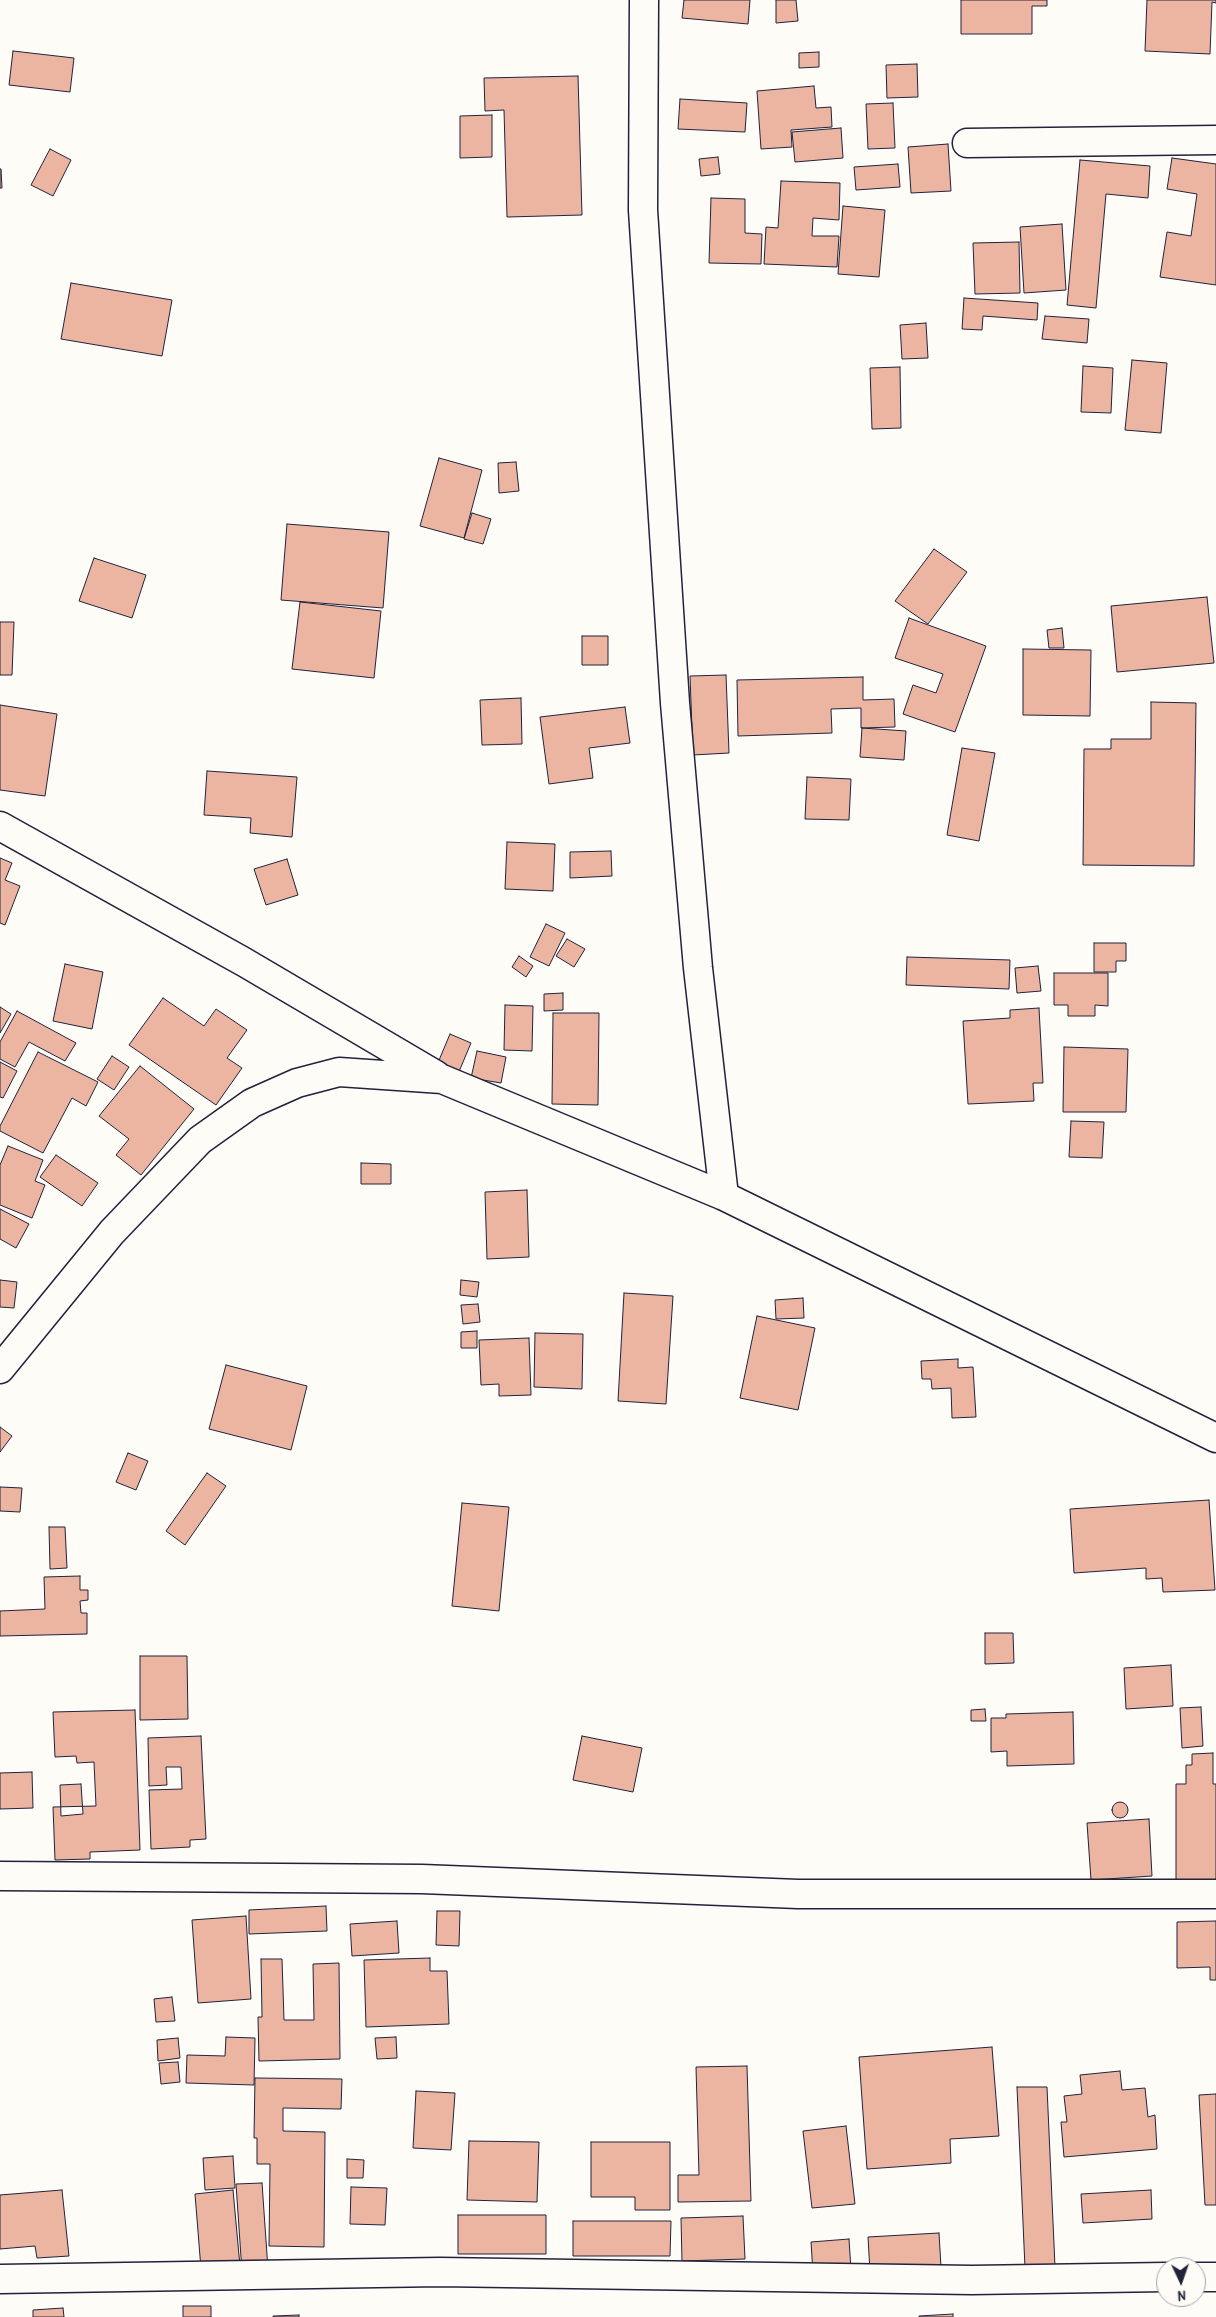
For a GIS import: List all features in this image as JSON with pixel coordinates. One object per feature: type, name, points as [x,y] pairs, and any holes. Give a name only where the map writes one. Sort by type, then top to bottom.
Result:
[{"type":"street","points":[[644,0],[643,210],[674,703],[698,968],[724,1196]]},
{"type":"street","points":[[968,143],[1216,140]]},
{"type":"street","points":[[0,826],[244,962],[442,1078],[724,1196],[1216,1438]]},
{"type":"street","points":[[0,1369],[112,1232],[200,1140],[252,1103],[297,1083],[339,1072],[442,1078]]},
{"type":"street","points":[[0,1876],[422,1879],[798,1894],[1125,1892],[1216,1894]]},
{"type":"street","points":[[0,2278],[440,2272],[972,2280],[1156,2278]]},
{"type":"building","points":[[684,0],[750,0],[748,24],[682,18]]},
{"type":"building","points":[[776,0],[796,0],[798,21],[776,23]]},
{"type":"building","points":[[961,0],[1047,0],[1047,6],[1032,6],[1032,34],[961,34]]},
{"type":"building","points":[[1147,0],[1216,0],[1216,3],[1212,2],[1210,54],[1145,51]]},
{"type":"building","points":[[13,51],[74,58],[70,92],[9,85]]},
{"type":"building","points":[[819,52],[819,67],[799,68],[799,53]]},
{"type":"building","points":[[917,64],[918,97],[887,98],[886,65]]},
{"type":"building","points":[[578,76],[582,215],[507,217],[504,110],[485,111],[484,78]]},
{"type":"building","points":[[814,86],[816,108],[831,107],[832,127],[791,130],[792,147],[761,149],[757,91]]},
{"type":"building","points":[[680,99],[747,103],[745,132],[678,129]]},
{"type":"building","points":[[893,103],[895,148],[868,149],[866,104]]},
{"type":"building","points":[[492,115],[492,157],[460,158],[460,116]]},
{"type":"building","points":[[841,128],[843,158],[795,162],[792,132]]},
{"type":"building","points":[[948,144],[951,191],[911,193],[908,147]]},
{"type":"building","points":[[50,149],[71,160],[53,196],[31,185]]},
{"type":"building","points":[[718,157],[720,174],[701,176],[699,159]]},
{"type":"building","points":[[1172,158],[1216,164],[1216,285],[1160,277],[1167,232],[1191,236],[1197,194],[1167,189]]},
{"type":"building","points":[[1080,160],[1150,166],[1148,198],[1106,194],[1096,308],[1067,305]]},
{"type":"building","points":[[898,164],[900,187],[856,190],[854,167]]},
{"type":"building","points":[[1,169],[2,188],[0,188]]},
{"type":"building","points":[[781,181],[840,183],[839,220],[813,218],[812,236],[839,236],[837,267],[764,264],[766,227],[778,228]]},
{"type":"building","points":[[711,198],[745,199],[745,233],[762,234],[761,264],[709,263]]},
{"type":"building","points":[[843,206],[885,210],[879,277],[838,274]]},
{"type":"building","points":[[1062,224],[1066,290],[1024,293],[1020,227]]},
{"type":"building","points":[[1019,242],[1020,293],[975,294],[973,243]]},
{"type":"building","points":[[71,283],[172,300],[162,356],[61,339]]},
{"type":"building","points":[[964,298],[1038,303],[1037,320],[983,316],[982,330],[962,329]]},
{"type":"building","points":[[1045,316],[1089,319],[1087,343],[1042,339]]},
{"type":"building","points":[[926,323],[928,358],[902,359],[900,325]]},
{"type":"building","points":[[1132,360],[1167,363],[1161,433],[1125,430]]},
{"type":"building","points":[[1083,366],[1113,368],[1111,413],[1081,412]]},
{"type":"building","points":[[900,367],[901,428],[872,429],[870,368]]},
{"type":"building","points":[[439,458],[482,470],[464,538],[420,526]]},
{"type":"building","points":[[516,462],[519,491],[499,493],[498,463]]},
{"type":"building","points":[[472,513],[491,519],[483,544],[464,539]]},
{"type":"building","points":[[287,524],[389,532],[383,608],[281,600]]},
{"type":"building","points":[[934,549],[967,572],[928,624],[895,601]]},
{"type":"building","points":[[94,558],[146,575],[132,618],[79,601]]},
{"type":"building","points":[[1207,597],[1214,663],[1117,672],[1111,606]]},
{"type":"building","points":[[300,602],[381,611],[374,678],[292,669]]},
{"type":"building","points":[[909,618],[986,646],[955,732],[903,714],[913,685],[936,693],[943,674],[895,658]]},
{"type":"building","points":[[0,622],[14,622],[12,675],[0,675]]},
{"type":"building","points":[[1062,628],[1064,648],[1049,648],[1047,630]]},
{"type":"building","points":[[582,636],[608,636],[608,665],[582,665]]},
{"type":"building","points":[[1023,649],[1091,650],[1090,716],[1023,715]]},
{"type":"building","points":[[726,675],[729,753],[693,755],[690,676]]},
{"type":"building","points":[[863,677],[863,700],[894,699],[895,727],[861,728],[861,708],[831,709],[832,733],[738,736],[737,680]]},
{"type":"building","points":[[521,698],[522,744],[482,745],[480,700]]},
{"type":"building","points":[[1151,702],[1196,703],[1194,866],[1083,865],[1084,749],[1111,749],[1111,739],[1151,739]]},
{"type":"building","points":[[0,705],[57,714],[45,796],[0,790]]},
{"type":"building","points":[[625,707],[630,743],[589,748],[593,778],[549,784],[540,717]]},
{"type":"building","points":[[862,728],[906,731],[904,760],[860,757]]},
{"type":"building","points":[[962,748],[995,753],[979,841],[947,835]]},
{"type":"building","points":[[207,771],[297,777],[292,837],[250,833],[251,818],[204,815]]},
{"type":"building","points":[[807,777],[851,779],[849,820],[805,819]]},
{"type":"building","points":[[507,842],[555,844],[553,891],[505,889]]},
{"type":"building","points":[[611,851],[612,876],[570,878],[570,852]]},
{"type":"building","points":[[0,858],[12,863],[5,880],[20,886],[5,925],[0,923]]},
{"type":"building","points":[[287,859],[298,895],[266,905],[254,869]]},
{"type":"building","points":[[546,924],[565,933],[549,966],[530,957]]},
{"type":"building","points":[[567,939],[585,949],[574,967],[556,956]]},
{"type":"building","points":[[1094,943],[1126,943],[1126,961],[1116,961],[1116,972],[1094,972]]},
{"type":"building","points":[[519,956],[533,966],[526,977],[512,967]]},
{"type":"building","points":[[907,957],[1010,960],[1009,989],[906,985]]},
{"type":"building","points":[[65,964],[103,972],[92,1029],[53,1021]]},
{"type":"building","points":[[1038,966],[1041,991],[1017,993],[1015,968]]},
{"type":"building","points":[[1054,973],[1108,973],[1108,1006],[1095,1005],[1095,1016],[1068,1016],[1068,1005],[1054,1005]]},
{"type":"building","points":[[563,993],[563,1010],[544,1011],[544,994]]},
{"type":"building","points":[[163,998],[204,1026],[216,1009],[247,1030],[227,1058],[242,1068],[216,1105],[129,1045]]},
{"type":"building","points":[[505,1005],[533,1006],[532,1051],[504,1050]]},
{"type":"building","points":[[0,1007],[11,1014],[0,1033]]},
{"type":"building","points":[[1039,1008],[1043,1083],[1033,1083],[1034,1101],[968,1104],[963,1021],[1010,1018],[1010,1010]]},
{"type":"building","points":[[17,1011],[76,1043],[65,1061],[29,1042],[15,1067],[0,1059],[0,1042]]},
{"type":"building","points":[[553,1013],[599,1013],[598,1105],[552,1104]]},
{"type":"building","points":[[450,1034],[471,1043],[458,1074],[437,1065]]},
{"type":"building","points":[[1064,1047],[1128,1049],[1126,1112],[1063,1112]]},
{"type":"building","points":[[477,1051],[506,1057],[501,1083],[471,1078]]},
{"type":"building","points":[[38,1052],[98,1082],[86,1106],[72,1098],[43,1153],[0,1131],[0,1126]]},
{"type":"building","points":[[112,1056],[129,1067],[114,1090],[97,1079]]},
{"type":"building","points":[[0,1062],[17,1071],[3,1098],[0,1097]]},
{"type":"building","points":[[140,1066],[194,1109],[141,1175],[116,1155],[129,1139],[99,1116]]},
{"type":"building","points":[[1071,1121],[1104,1122],[1102,1158],[1069,1157]]},
{"type":"building","points":[[8,1146],[43,1160],[35,1181],[45,1185],[32,1218],[0,1205],[0,1165]]},
{"type":"building","points":[[56,1155],[98,1183],[82,1206],[40,1177]]},
{"type":"building","points":[[361,1163],[391,1164],[391,1184],[361,1184]]},
{"type":"building","points":[[527,1190],[529,1257],[487,1259],[485,1192]]},
{"type":"building","points":[[0,1209],[29,1224],[16,1248],[0,1239]]},
{"type":"building","points":[[0,1280],[17,1282],[14,1308],[0,1307]]},
{"type":"building","points":[[461,1280],[479,1282],[477,1297],[460,1295]]},
{"type":"building","points":[[624,1293],[673,1296],[666,1404],[618,1401]]},
{"type":"building","points":[[803,1298],[804,1318],[776,1319],[775,1300]]},
{"type":"building","points":[[478,1304],[480,1322],[463,1324],[461,1305]]},
{"type":"building","points":[[757,1316],[815,1328],[798,1410],[740,1398]]},
{"type":"building","points":[[477,1331],[477,1348],[461,1348],[461,1332]]},
{"type":"building","points":[[535,1333],[583,1334],[582,1389],[534,1387]]},
{"type":"building","points":[[529,1338],[531,1395],[499,1396],[499,1384],[481,1385],[479,1340]]},
{"type":"building","points":[[958,1359],[958,1368],[973,1367],[976,1417],[952,1418],[951,1388],[932,1389],[931,1379],[922,1379],[921,1361]]},
{"type":"building","points":[[226,1365],[307,1386],[291,1450],[209,1429]]},
{"type":"building","points":[[0,1427],[12,1436],[0,1452]]},
{"type":"building","points":[[128,1453],[148,1461],[136,1490],[116,1482]]},
{"type":"building","points":[[207,1473],[226,1486],[185,1545],[166,1531]]},
{"type":"building","points":[[0,1487],[22,1488],[20,1512],[0,1511]]},
{"type":"building","points":[[1209,1500],[1215,1590],[1163,1592],[1162,1578],[1146,1579],[1146,1568],[1074,1573],[1070,1509]]},
{"type":"building","points":[[462,1503],[509,1507],[499,1611],[452,1606]]},
{"type":"building","points":[[49,1527],[65,1527],[67,1568],[50,1569]]},
{"type":"building","points":[[80,1576],[80,1590],[88,1590],[88,1600],[80,1601],[81,1613],[87,1613],[87,1634],[0,1636],[0,1611],[45,1609],[44,1577]]},
{"type":"building","points":[[985,1633],[1013,1633],[1014,1663],[985,1664]]},
{"type":"building","points":[[140,1656],[187,1656],[188,1719],[140,1720]]},
{"type":"building","points":[[1171,1665],[1173,1706],[1126,1709],[1124,1668]]},
{"type":"building","points":[[1201,1707],[1203,1746],[1182,1748],[1180,1708]]},
{"type":"building","points":[[985,1709],[986,1721],[971,1721],[971,1710]]},
{"type":"building","points":[[135,1710],[140,1850],[90,1852],[90,1859],[55,1860],[53,1807],[96,1806],[94,1762],[77,1763],[76,1756],[55,1757],[53,1712]]},
{"type":"building","points":[[1073,1712],[1074,1764],[1007,1766],[1007,1751],[991,1752],[991,1718],[1006,1718],[1006,1714]]},
{"type":"building","points":[[201,1736],[206,1839],[190,1840],[190,1847],[151,1849],[149,1790],[182,1789],[181,1767],[166,1767],[167,1785],[149,1786],[148,1738]]},
{"type":"building","points":[[582,1736],[642,1748],[633,1792],[573,1780]]},
{"type":"building","points":[[1213,1753],[1213,1784],[1216,1784],[1216,1887],[1176,1887],[1176,1784],[1186,1784],[1186,1765],[1192,1765],[1192,1754]]},
{"type":"building","points":[[32,1772],[33,1808],[0,1809],[0,1773]]},
{"type":"building","points":[[81,1784],[83,1814],[61,1816],[60,1785]]},
{"type":"building","points":[[1120,1802],[1128,1810],[1120,1818],[1112,1810]]},
{"type":"building","points":[[1149,1819],[1152,1876],[1091,1880],[1087,1823]]},
{"type":"building","points":[[326,1906],[327,1931],[249,1934],[249,1910]]},
{"type":"building","points":[[437,1911],[460,1911],[459,1946],[436,1945]]},
{"type":"building","points":[[246,1916],[251,1999],[198,2003],[192,1920]]},
{"type":"building","points":[[397,1921],[399,1953],[352,1956],[350,1924]]},
{"type":"building","points":[[1216,1921],[1216,1980],[1210,1980],[1210,1967],[1177,1968],[1177,1922]]},
{"type":"building","points":[[430,1958],[430,1971],[447,1971],[449,2024],[366,2027],[364,1960]]},
{"type":"building","points":[[261,1959],[282,1959],[284,2020],[314,2020],[313,1964],[339,1963],[340,2059],[259,2061],[258,2017],[262,2017]]},
{"type":"building","points":[[172,1997],[175,2021],[156,2022],[154,1999]]},
{"type":"building","points":[[226,2037],[255,2038],[254,2085],[186,2083],[187,2055],[225,2056]]},
{"type":"building","points":[[396,2037],[397,2058],[377,2059],[375,2038]]},
{"type":"building","points":[[178,2038],[180,2058],[158,2061],[157,2040]]},
{"type":"building","points":[[992,2047],[999,2136],[950,2139],[951,2163],[867,2169],[859,2057]]},
{"type":"building","points":[[178,2062],[180,2082],[161,2084],[159,2063]]},
{"type":"building","points":[[747,2066],[751,2201],[678,2202],[678,2175],[699,2175],[696,2067]]},
{"type":"building","points":[[1120,2071],[1122,2090],[1145,2088],[1148,2117],[1155,2115],[1157,2149],[1064,2157],[1061,2122],[1067,2122],[1064,2096],[1082,2094],[1080,2075]]},
{"type":"building","points":[[255,2078],[342,2079],[341,2109],[283,2108],[283,2131],[325,2132],[324,2247],[269,2246],[270,2164],[257,2164],[257,2138],[254,2138]]},
{"type":"building","points":[[1017,2087],[1047,2087],[1055,2267],[1025,2268]]},
{"type":"building","points":[[416,2091],[455,2093],[451,2150],[413,2148]]},
{"type":"building","points":[[1216,2094],[1216,2205],[1205,2205],[1199,2095]]},
{"type":"building","points":[[846,2126],[855,2204],[812,2208],[803,2131]]},
{"type":"building","points":[[469,2141],[539,2142],[537,2202],[467,2200]]},
{"type":"building","points":[[591,2142],[670,2142],[670,2210],[635,2210],[635,2197],[591,2197]]},
{"type":"building","points":[[233,2156],[235,2188],[205,2190],[203,2158]]},
{"type":"building","points":[[347,2159],[364,2160],[363,2178],[347,2178]]},
{"type":"building","points":[[262,2183],[268,2269],[242,2272],[236,2184]]},
{"type":"building","points":[[351,2187],[387,2188],[385,2225],[350,2224]]},
{"type":"building","points":[[62,2190],[69,2256],[37,2258],[35,2246],[0,2249],[0,2195]]},
{"type":"building","points":[[233,2190],[240,2266],[201,2269],[195,2194]]},
{"type":"building","points":[[1151,2190],[1152,2219],[1083,2223],[1081,2194]]},
{"type":"building","points":[[458,2215],[546,2215],[546,2254],[458,2254]]},
{"type":"building","points":[[743,2216],[745,2259],[682,2261],[681,2218]]},
{"type":"building","points":[[573,2221],[671,2221],[670,2256],[573,2256]]},
{"type":"building","points":[[939,2233],[941,2267],[870,2272],[868,2237]]},
{"type":"building","points":[[849,2239],[851,2270],[813,2273],[811,2242]]},
{"type":"building","points":[[183,2306],[211,2306],[211,2317],[183,2317]]},
{"type":"building","points":[[63,2308],[64,2317],[33,2317],[33,2310]]},
{"type":"building","points":[[953,2314],[953,2317],[919,2317],[919,2316]]},
{"type":"building","points":[[299,2315],[299,2317],[273,2317],[273,2316]]}]
